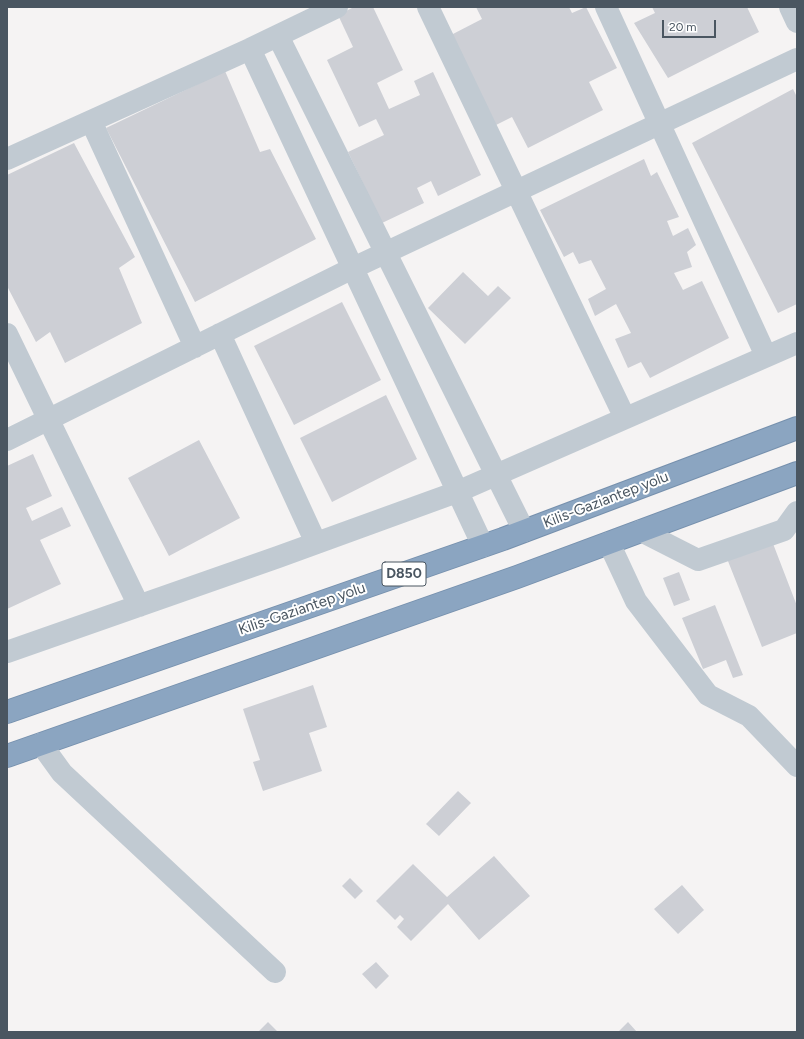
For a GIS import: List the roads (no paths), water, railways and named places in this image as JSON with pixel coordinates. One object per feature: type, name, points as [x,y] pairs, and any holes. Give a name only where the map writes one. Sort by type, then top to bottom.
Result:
[{"type":"highway","name":"Kilis-Gaziantep yolu","points":[[7,712],[483,546],[797,428]]},
{"type":"highway","name":"D850","points":[[7,756],[610,543],[797,473]]},
{"type":"street","points":[[7,159],[250,49],[337,7]]},
{"type":"street","points":[[428,7],[625,418]]},
{"type":"street","points":[[606,7],[766,356]]},
{"type":"street","points":[[790,7],[797,22]]},
{"type":"street","points":[[278,36],[524,531]]},
{"type":"street","points":[[250,49],[483,546]]},
{"type":"street","points":[[7,440],[386,252],[797,60]]},
{"type":"street","points":[[91,121],[195,347]]},
{"type":"street","points":[[7,334],[139,606]]},
{"type":"street","points":[[220,334],[316,543]]},
{"type":"street","points":[[7,652],[457,492],[797,343]]},
{"type":"street","points":[[640,531],[698,560],[784,530],[797,512]]},
{"type":"street","points":[[610,543],[636,601],[708,695],[749,716],[797,766]]},
{"type":"street","points":[[42,744],[62,773],[275,972]]}]
